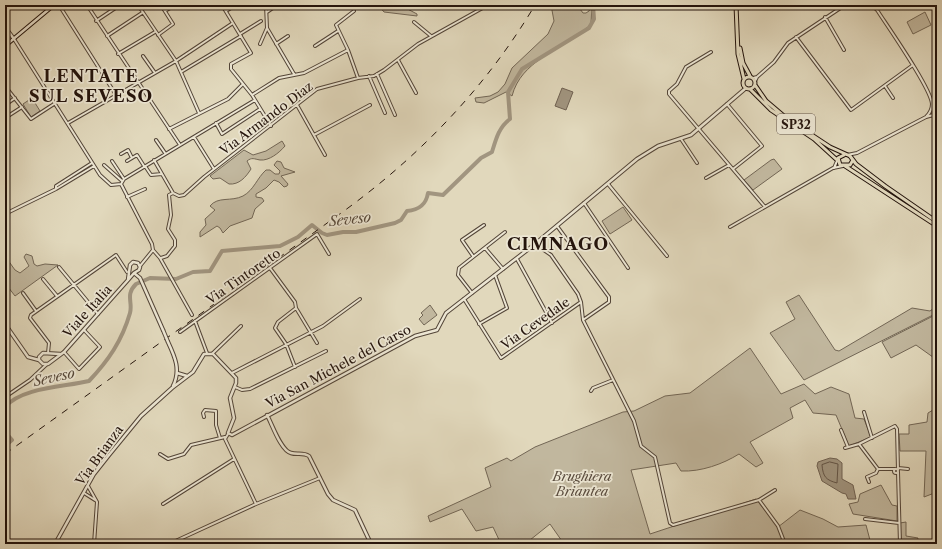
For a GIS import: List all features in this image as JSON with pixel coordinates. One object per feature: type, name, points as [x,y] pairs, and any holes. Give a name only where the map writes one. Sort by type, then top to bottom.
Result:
[{"type":"main road","name":"SP32","points":[[736,5],[738,54],[744,79]]},
{"type":"main road","name":"SP32","points":[[737,28],[741,56],[763,97],[775,110],[830,148],[852,159],[885,186],[937,222]]},
{"type":"main road","points":[[746,88],[744,79],[754,79]]},
{"type":"main road","points":[[746,88],[754,79]]},
{"type":"main road","name":"SP32","points":[[746,88],[771,110],[814,139],[837,161]]},
{"type":"main road","points":[[846,155],[840,156],[837,161],[937,226]]},
{"type":"main road","points":[[845,166],[851,164],[852,159]]},
{"type":"street","points":[[5,46],[54,5]]},
{"type":"street","points":[[59,5],[116,95]]},
{"type":"street","points":[[87,5],[96,21],[180,145]]},
{"type":"street","points":[[96,21],[120,5]]},
{"type":"street","points":[[138,5],[176,61],[199,113]]},
{"type":"street","points":[[158,35],[173,24],[161,5]]},
{"type":"street","points":[[166,11],[176,5]]},
{"type":"street","points":[[222,5],[251,53],[232,64],[231,68],[242,85],[252,95],[270,126]]},
{"type":"street","points":[[226,11],[236,5]]},
{"type":"street","points":[[260,44],[267,28],[266,5]]},
{"type":"street","points":[[267,12],[277,5]]},
{"type":"street","name":"Via Armando Diaz","points":[[173,193],[179,196],[184,195],[214,169],[317,89],[377,74],[431,36],[488,5]]},
{"type":"street","points":[[754,79],[767,68],[785,46],[796,37],[845,5]]},
{"type":"street","points":[[872,5],[878,10],[913,65],[937,107],[932,109],[926,117]]},
{"type":"street","points":[[354,11],[337,22],[336,25],[348,50],[358,78]]},
{"type":"street","points":[[107,36],[143,13]]},
{"type":"street","points":[[825,17],[844,50]]},
{"type":"street","points":[[181,72],[261,21]]},
{"type":"street","points":[[414,22],[431,36]]},
{"type":"street","points":[[68,123],[176,61],[233,23]]},
{"type":"street","points":[[5,27],[102,178],[111,185],[121,184]]},
{"type":"street","points":[[267,28],[294,74]]},
{"type":"street","points":[[314,46],[338,31]]},
{"type":"street","points":[[118,54],[155,32]]},
{"type":"street","points":[[276,44],[288,36]]},
{"type":"street","points":[[796,37],[851,110],[913,65]]},
{"type":"street","points":[[252,95],[279,78],[304,73],[348,50]]},
{"type":"street","points":[[711,52],[686,67],[677,84],[669,91],[669,94],[765,206]]},
{"type":"street","points":[[143,56],[155,73]]},
{"type":"street","points":[[398,60],[416,93]]},
{"type":"street","points":[[377,74],[395,115]]},
{"type":"street","points":[[369,76],[386,113]]},
{"type":"street","points":[[169,129],[228,99],[242,85]]},
{"type":"street","points":[[885,86],[893,98]]},
{"type":"street","points":[[5,87],[31,119],[54,104]]},
{"type":"street","name":"Via San Michele del Carso","points":[[228,434],[234,434],[415,336],[436,331],[440,326],[444,315],[517,259],[633,163],[658,146],[691,135],[746,88]]},
{"type":"street","points":[[5,106],[15,98]]},
{"type":"street","points":[[121,184],[123,180],[165,153],[255,100]]},
{"type":"street","points":[[932,100],[932,109]]},
{"type":"street","points":[[727,104],[762,146],[733,169]]},
{"type":"street","points":[[297,105],[325,155]]},
{"type":"street","points":[[314,135],[370,105]]},
{"type":"street","points":[[5,118],[22,107]]},
{"type":"street","points":[[216,123],[222,134],[260,109]]},
{"type":"street","points":[[932,109],[937,113]]},
{"type":"street","points":[[846,155],[857,153],[926,117],[937,113]]},
{"type":"street","points":[[194,137],[214,169]]},
{"type":"street","points":[[681,139],[697,162]]},
{"type":"street","points":[[156,140],[165,153]]},
{"type":"street","points":[[121,154],[128,150],[132,158]]},
{"type":"street","points":[[852,159],[857,153]]},
{"type":"street","points":[[127,161],[137,155],[146,165],[151,175],[162,174]]},
{"type":"street","points":[[154,160],[173,193],[169,195],[171,215],[168,229],[175,240],[175,246],[165,258],[160,258]]},
{"type":"street","points":[[112,161],[123,180]]},
{"type":"street","points":[[833,168],[837,161]]},
{"type":"street","points":[[56,189],[56,186],[92,163]]},
{"type":"street","points":[[104,165],[123,180]]},
{"type":"street","points":[[706,178],[729,165]]},
{"type":"street","points":[[5,214],[56,189],[94,166]]},
{"type":"street","points":[[730,227],[833,168],[845,166]]},
{"type":"street","points":[[121,184],[152,244],[153,250],[160,258],[192,315]]},
{"type":"street","points":[[608,184],[667,256]]},
{"type":"street","points":[[127,197],[145,189]]},
{"type":"street","points":[[584,203],[628,268]]},
{"type":"street","points":[[473,256],[462,240],[484,225]]},
{"type":"street","points":[[557,226],[609,297],[609,302],[583,320]]},
{"type":"street","points":[[472,293],[457,272],[463,264],[506,232]]},
{"type":"street","name":"Via Tintoretto","points":[[180,332],[317,234],[329,254]]},
{"type":"street","points":[[535,244],[551,255],[578,294],[581,302],[583,320],[634,421],[641,446],[655,456],[670,523],[673,524],[759,500],[775,490]]},
{"type":"street","points":[[485,248],[503,269]]},
{"type":"street","name":"Viale Italia","points":[[5,397],[64,352],[140,268],[145,259],[153,250]]},
{"type":"street","points":[[42,364],[49,363],[51,358],[48,354],[49,346],[30,316],[116,255],[127,272]]},
{"type":"street","name":"Viale Italia","points":[[128,280],[131,264],[145,259]]},
{"type":"street","points":[[517,259],[552,323]]},
{"type":"street","points":[[136,262],[140,268],[140,278],[176,360],[177,375],[172,388]]},
{"type":"street","points":[[59,266],[98,314]]},
{"type":"street","points":[[270,268],[294,299],[296,308],[317,343]]},
{"type":"street","points":[[130,270],[140,278]]},
{"type":"street","points":[[464,299],[479,324],[507,308],[495,275]]},
{"type":"street","points":[[43,279],[57,296]]},
{"type":"street","points":[[23,293],[36,311]]},
{"type":"street","points":[[232,373],[311,332],[360,299]]},
{"type":"street","name":"Via Cevedale","points":[[479,324],[500,358],[503,358],[581,302]]},
{"type":"street","points":[[295,367],[286,344],[277,331],[276,324],[296,308]]},
{"type":"street","points":[[195,321],[207,353]]},
{"type":"street","points":[[5,324],[22,350],[30,358],[39,360]]},
{"type":"street","points":[[212,354],[241,326]]},
{"type":"street","points":[[64,352],[79,369],[100,347],[84,330]]},
{"type":"street","points":[[30,358],[39,356],[49,346]]},
{"type":"street","points":[[235,387],[243,390],[250,389],[326,351]]},
{"type":"street","points":[[44,352],[48,354]]},
{"type":"street","points":[[160,454],[168,459],[184,454],[191,445],[225,437],[228,434],[234,416],[230,397],[237,380],[232,373],[212,354],[207,353],[202,355],[195,370],[188,376],[177,375]]},
{"type":"street","name":"Viale Italia","points":[[48,354],[60,354]]},
{"type":"street","points":[[39,356],[39,360],[42,364]]},
{"type":"street","points":[[40,371],[42,364]]},
{"type":"street","points":[[177,375],[183,379]]},
{"type":"street","name":"Via Brianza","points":[[55,544],[99,468],[141,416],[172,388],[188,376]]},
{"type":"street","points":[[590,391],[593,388],[613,380]]},
{"type":"street","points":[[934,407],[937,414]]},
{"type":"street","points":[[204,418],[203,412],[205,410],[216,411],[216,425],[220,438]]},
{"type":"street","points":[[864,412],[872,438]]},
{"type":"street","points":[[267,415],[285,449],[290,453],[305,453],[310,456],[330,497],[352,508],[357,513],[371,544]]},
{"type":"street","points":[[841,430],[847,448],[872,438],[893,426],[897,429],[896,471],[900,544]]},
{"type":"street","points":[[225,437],[256,504]]},
{"type":"street","points":[[859,444],[878,469],[896,471],[908,469]]},
{"type":"street","points":[[164,504],[234,459]]},
{"type":"street","points":[[869,482],[867,477],[876,473],[878,469]]},
{"type":"street","points":[[169,544],[256,504],[320,478]]},
{"type":"street","points":[[88,486],[97,502],[94,544]]},
{"type":"street","points":[[84,493],[92,496],[97,502]]},
{"type":"street","points":[[759,500],[778,526],[785,544]]},
{"type":"street","points":[[865,519],[899,523]]},
{"type":"green space","points":[[378,5],[400,5],[417,14],[417,16],[384,12]]},
{"type":"green space","points":[[551,5],[577,5],[583,13],[586,13],[592,5],[591,23],[573,38],[532,65],[517,84],[512,96],[506,92],[484,103],[476,102],[475,98],[490,96],[498,92],[505,84],[512,68],[548,34],[554,21]]},
{"type":"green space","points":[[925,12],[931,25],[913,34],[907,22]]},
{"type":"green space","points":[[32,98],[40,111],[31,117],[23,104]]},
{"type":"green space","points":[[282,141],[285,146],[274,156],[263,160],[252,159],[247,161],[251,169],[239,182],[229,184],[220,178],[213,179],[210,176],[244,150],[253,155],[266,151]]},
{"type":"green space","points":[[774,159],[782,169],[753,190],[744,180]]},
{"type":"green space","points":[[277,161],[281,162],[284,168],[295,172],[281,176],[288,184],[287,186],[284,187],[279,182],[274,180],[266,188],[256,194],[256,197],[262,198],[264,201],[255,209],[252,218],[230,226],[223,233],[217,226],[200,237],[200,232],[206,225],[205,219],[215,210],[210,206],[213,203],[243,196],[250,191],[266,170],[279,174],[280,171],[274,165]]},
{"type":"green space","points":[[623,207],[632,220],[610,234],[602,221]]},
{"type":"green space","points":[[26,254],[32,256],[34,264],[37,266],[45,264],[58,265],[15,296],[5,283],[5,256],[15,270],[20,273],[29,266],[24,257]]},
{"type":"green space","points":[[799,295],[835,350],[839,351],[912,308],[930,311],[937,306],[937,313],[804,380],[770,333],[795,319],[786,302]]},
{"type":"green space","points":[[430,305],[437,315],[424,325],[419,319],[423,315],[421,313]]},
{"type":"green space","points":[[937,314],[937,360],[916,345],[891,358],[882,342]]},
{"type":"green space","name":"Brughiera Briantea","points":[[750,348],[781,394],[804,384],[815,394],[831,387],[849,394],[855,418],[864,419],[871,437],[849,446],[836,415],[813,413],[805,400],[790,408],[793,418],[750,442],[763,463],[756,467],[739,454],[719,464],[704,469],[681,471],[676,463],[631,470],[650,534],[756,499],[778,527],[800,510],[838,527],[866,525],[871,544],[564,544],[550,524],[525,544],[501,544],[493,527],[476,531],[462,509],[430,522],[428,516],[491,487],[485,468],[507,458],[511,461],[535,447],[623,412],[634,411],[665,396],[690,393]]},
{"type":"green space","points":[[933,410],[937,420],[937,492],[924,497],[926,451],[900,451],[899,434],[909,434],[909,425],[927,422],[928,413]]},
{"type":"green space","points":[[881,485],[892,505],[897,506],[897,521],[853,514],[849,504],[858,502],[860,494]]},
{"type":"green space","points":[[906,522],[906,536],[918,538],[917,544],[901,544],[900,523]]},
{"type":"water","points":[[562,88],[573,92],[566,110],[555,106]]},
{"type":"water","points":[[830,458],[837,459],[842,463],[842,479],[853,485],[856,499],[848,499],[846,494],[822,481],[817,466],[818,462]]},
{"type":"waterway","name":"Seveso","points":[[5,407],[22,395],[44,389],[89,381],[119,342],[131,309],[130,295],[136,284],[150,278],[176,279],[193,272],[210,271],[222,251],[280,246],[298,237],[312,225],[327,235],[343,232],[356,232],[395,223],[401,220],[407,211],[418,208],[424,204],[428,193],[443,195],[481,158],[492,152],[503,126],[510,119],[508,92],[522,69],[589,28],[594,19],[593,5]]},
{"type":"waterway","name":"Seveso","points":[[5,432],[12,440],[5,446]]},
{"type":"railway","points":[[5,454],[337,216],[395,171],[447,121],[471,94],[515,36],[535,5]]},
{"type":"district","name":"LENTATE SUL SEVESO","points":[[91,86]]},
{"type":"district","name":"CIMNAGO","points":[[558,244]]}]
